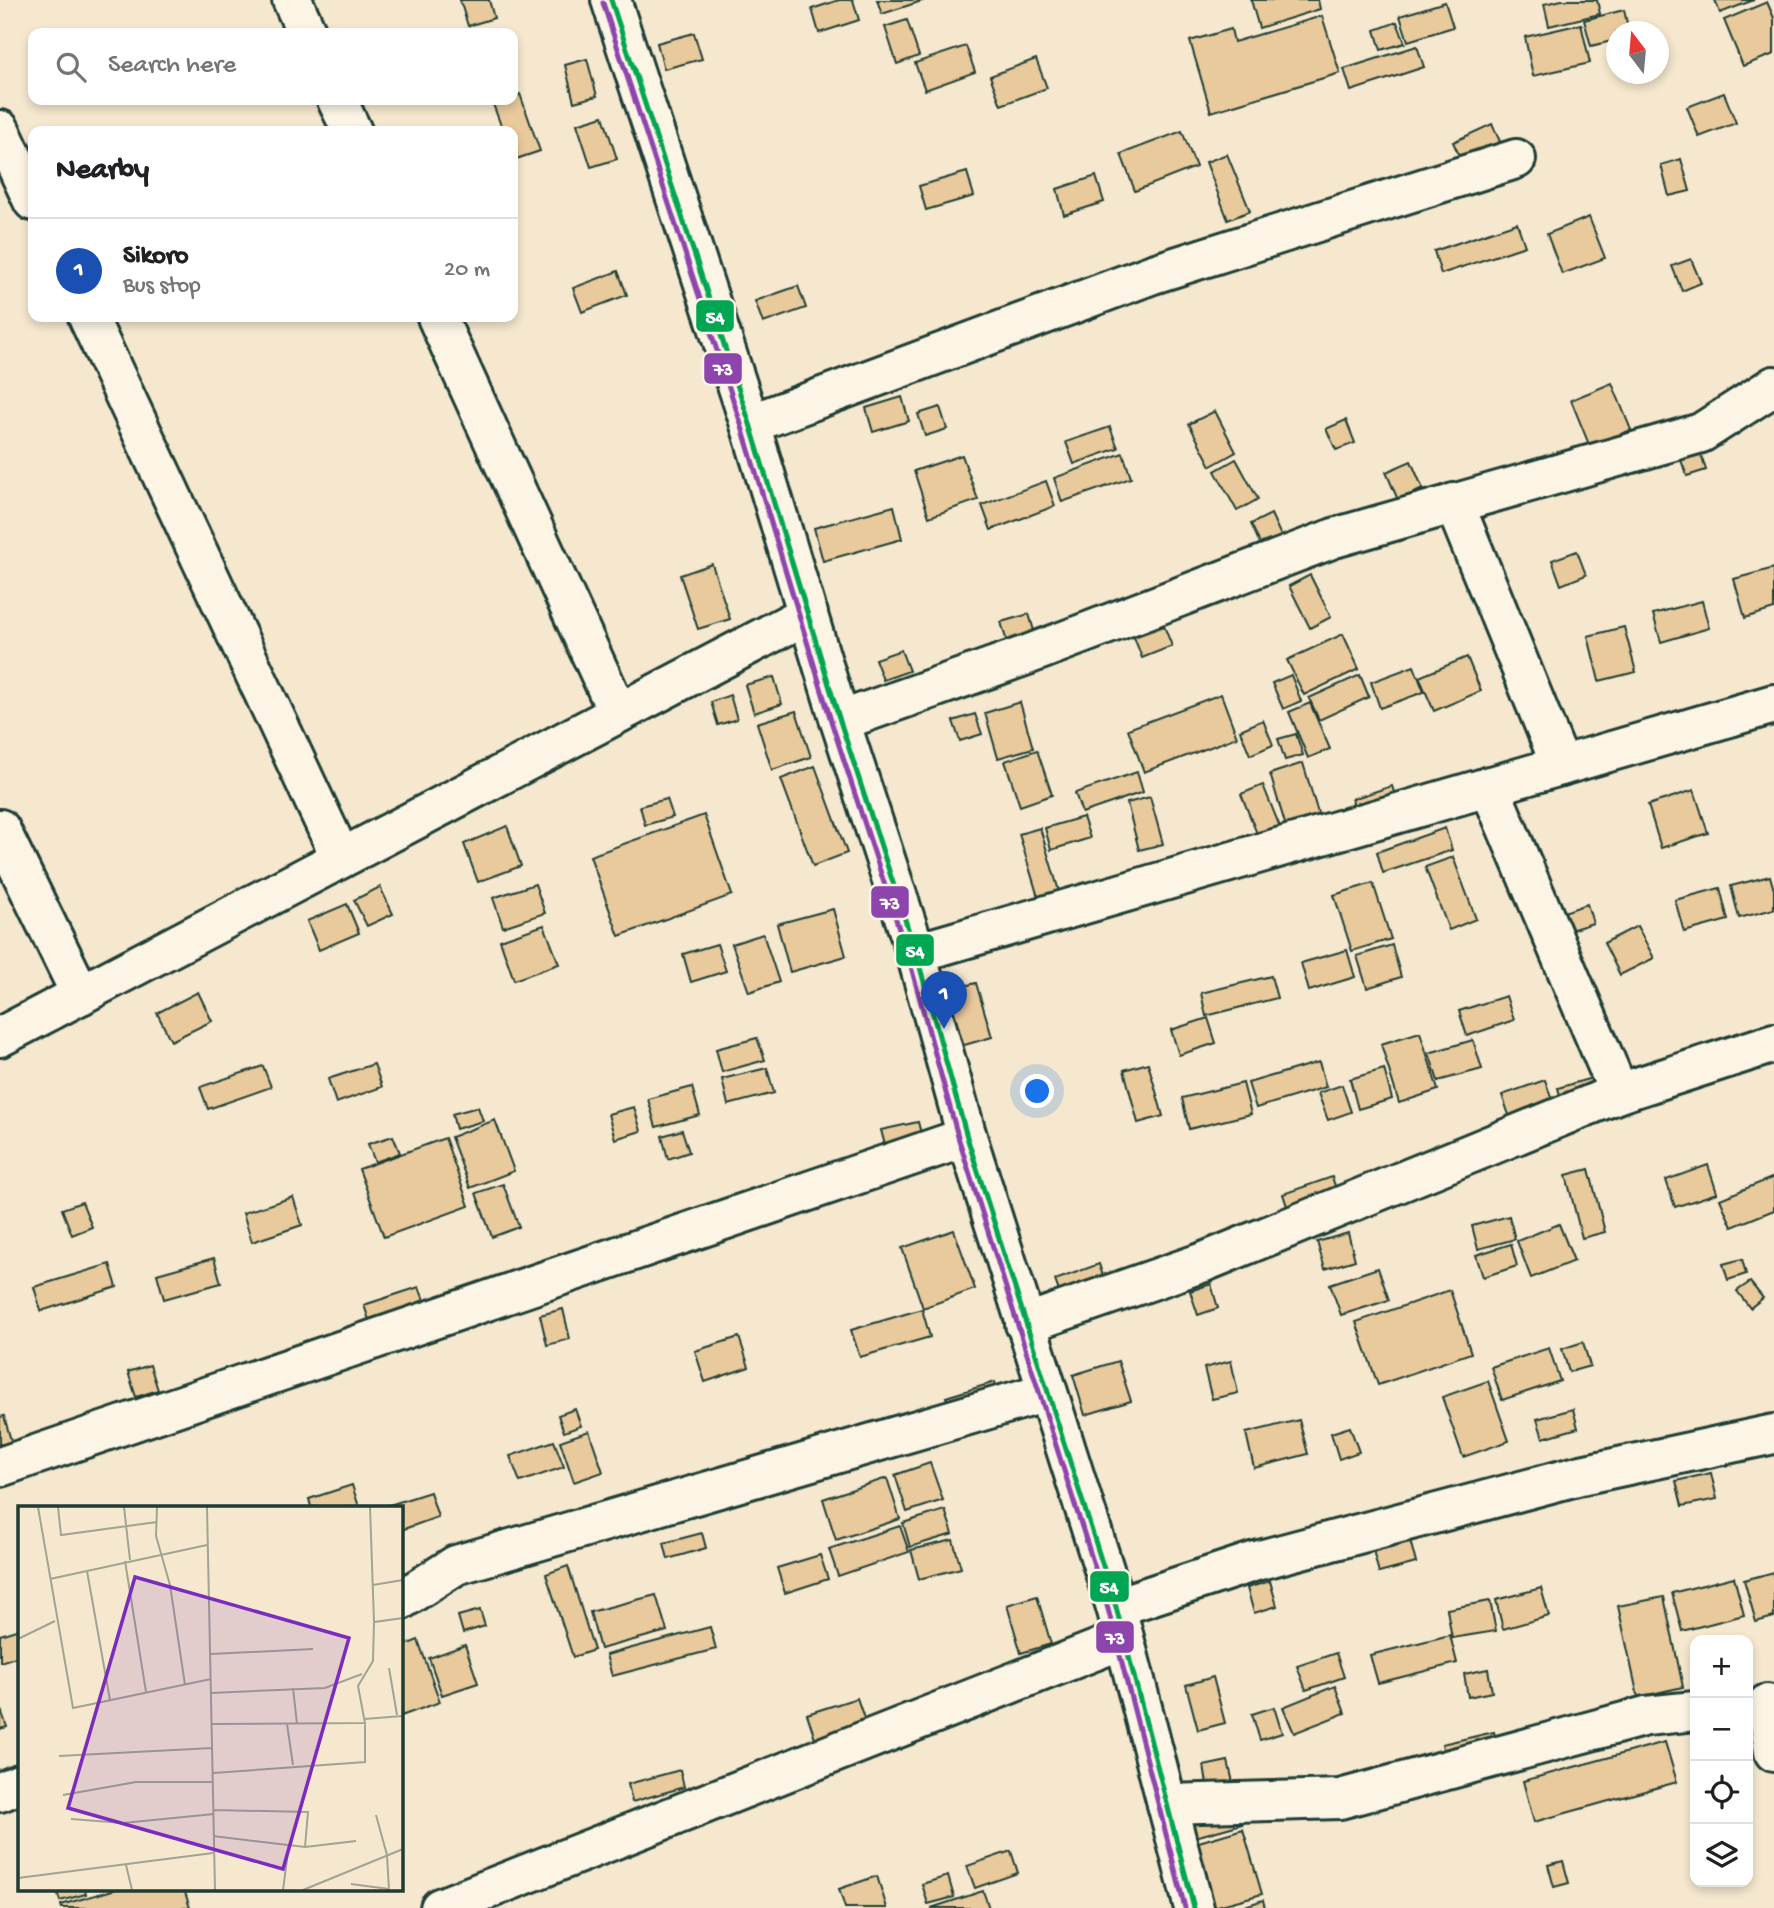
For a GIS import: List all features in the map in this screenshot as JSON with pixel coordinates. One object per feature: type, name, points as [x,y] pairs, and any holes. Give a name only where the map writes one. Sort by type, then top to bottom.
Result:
[{"type":"street","points":[[292,0],[305,28]]},
{"type":"street","points":[[611,0],[750,424],[840,721],[916,953],[967,1137],[1120,1623],[1194,1908]]},
{"type":"street","points":[[339,105],[350,126]]},
{"type":"street","points":[[0,130],[28,190]]},
{"type":"street","points":[[750,424],[1153,274],[1516,159]]},
{"type":"street","points":[[90,322],[341,858]]},
{"type":"street","points":[[439,322],[618,713]]},
{"type":"street","points":[[840,721],[1027,655],[1334,538],[1700,433],[1774,386]]},
{"type":"street","points":[[1454,503],[1561,766]]},
{"type":"street","points":[[0,1037],[807,614]]},
{"type":"street","points":[[916,953],[1774,704]]},
{"type":"street","points":[[1489,786],[1619,1093]]},
{"type":"street","points":[[0,829],[81,995]]},
{"type":"street","points":[[1025,1324],[1204,1262],[1619,1093],[1774,1043]]},
{"type":"street","points":[[0,1467],[967,1137]]},
{"type":"street","points":[[402,1599],[456,1565],[1047,1392]]},
{"type":"street","points":[[440,1908],[1120,1623],[1256,1561],[1581,1475],[1774,1434]]},
{"type":"street","points":[[1763,1704],[1774,1752]]},
{"type":"street","points":[[1167,1804],[1340,1799],[1646,1716],[1690,1712]]},
{"type":"street","points":[[0,1792],[18,1784]]},
{"type":"building","points":[[460,0],[489,0],[494,18],[468,26]]},
{"type":"building","points":[[839,0],[853,0],[859,20],[819,33],[812,9]]},
{"type":"building","points":[[877,0],[925,0],[882,14]]},
{"type":"building","points":[[1251,0],[1318,0],[1320,9],[1259,28]]},
{"type":"building","points":[[1562,0],[1597,0],[1600,14],[1549,26],[1544,4]]},
{"type":"building","points":[[1715,0],[1754,0],[1720,13]]},
{"type":"building","points":[[1445,2],[1453,27],[1408,41],[1400,16]]},
{"type":"building","points":[[1767,2],[1774,18],[1774,54],[1743,66],[1724,20]]},
{"type":"building","points":[[1624,10],[1626,21],[1606,21],[1606,42],[1591,46],[1584,20]]},
{"type":"building","points":[[1322,16],[1340,73],[1211,112],[1190,41],[1231,29],[1234,42]]},
{"type":"building","points":[[907,20],[919,56],[897,64],[885,27]]},
{"type":"building","points":[[1397,22],[1405,43],[1381,50],[1375,30]]},
{"type":"building","points":[[1581,24],[1590,63],[1533,76],[1525,37]]},
{"type":"building","points":[[694,33],[702,59],[664,69],[657,43]]},
{"type":"building","points":[[966,46],[975,72],[925,90],[915,63]]},
{"type":"building","points":[[1417,46],[1424,67],[1351,91],[1344,69]]},
{"type":"building","points":[[587,59],[597,96],[574,102],[565,65]]},
{"type":"building","points":[[1036,59],[1047,88],[1001,105],[990,76]]},
{"type":"building","points":[[1724,93],[1736,123],[1699,137],[1687,107]]},
{"type":"building","points":[[520,94],[540,151],[518,158],[518,126],[501,126],[493,105],[518,105]]},
{"type":"building","points":[[603,116],[617,159],[591,167],[577,124]]},
{"type":"building","points":[[1492,124],[1503,148],[1464,166],[1453,142]]},
{"type":"building","points":[[1182,131],[1196,167],[1135,191],[1121,154]]},
{"type":"building","points":[[1227,154],[1250,211],[1228,220],[1206,162]]},
{"type":"building","points":[[1681,159],[1690,191],[1669,196],[1661,165]]},
{"type":"building","points":[[967,172],[974,196],[926,210],[919,186]]},
{"type":"building","points":[[1096,176],[1104,202],[1064,215],[1057,189]]},
{"type":"building","points":[[1589,217],[1605,258],[1562,274],[1547,234]]},
{"type":"building","points":[[1517,223],[1525,246],[1441,274],[1434,251]]},
{"type":"building","points":[[1691,259],[1701,283],[1682,291],[1672,266]]},
{"type":"building","points":[[618,271],[627,295],[582,312],[573,288]]},
{"type":"building","points":[[798,286],[806,308],[763,323],[755,301]]},
{"type":"building","points":[[1612,383],[1631,430],[1590,447],[1571,400]]},
{"type":"building","points":[[902,397],[909,421],[873,432],[866,408]]},
{"type":"building","points":[[940,407],[947,429],[925,436],[918,414]]},
{"type":"building","points":[[1215,411],[1236,452],[1211,466],[1189,424]]},
{"type":"building","points":[[1346,420],[1355,443],[1336,450],[1326,429]]},
{"type":"building","points":[[1110,427],[1118,448],[1074,464],[1066,442]]},
{"type":"building","points":[[1699,449],[1706,470],[1687,476],[1679,455]]},
{"type":"building","points":[[1123,453],[1131,478],[1062,502],[1054,478]]},
{"type":"building","points":[[962,455],[978,500],[929,517],[914,471]]},
{"type":"building","points":[[1236,459],[1258,499],[1237,511],[1215,471]]},
{"type":"building","points":[[1411,461],[1423,489],[1398,500],[1386,472]]},
{"type":"building","points":[[1046,481],[1055,506],[991,530],[982,505]]},
{"type":"building","points":[[894,506],[902,539],[823,561],[814,528]]},
{"type":"building","points":[[1271,514],[1282,538],[1262,548],[1251,524]]},
{"type":"building","points":[[1577,551],[1586,575],[1561,585],[1552,560]]},
{"type":"building","points":[[712,564],[730,619],[698,629],[680,575]]},
{"type":"building","points":[[1774,568],[1774,609],[1745,618],[1734,579]]},
{"type":"building","points":[[1310,575],[1331,617],[1310,628],[1289,586]]},
{"type":"building","points":[[1702,601],[1709,628],[1661,642],[1653,614]]},
{"type":"building","points":[[1029,614],[1035,634],[1007,642],[1001,622]]},
{"type":"building","points":[[1164,626],[1172,646],[1142,658],[1134,637]]},
{"type":"building","points":[[1624,627],[1636,672],[1599,681],[1588,636]]},
{"type":"building","points":[[1343,634],[1359,669],[1304,695],[1287,660]]},
{"type":"building","points":[[901,650],[909,671],[883,680],[875,659]]},
{"type":"building","points":[[1467,657],[1481,691],[1434,711],[1419,677]]},
{"type":"building","points":[[1414,666],[1424,692],[1380,708],[1371,682]]},
{"type":"building","points":[[1291,675],[1301,701],[1283,709],[1272,683]]},
{"type":"building","points":[[1360,675],[1369,697],[1319,720],[1309,698]]},
{"type":"building","points":[[774,677],[782,704],[754,713],[745,685]]},
{"type":"building","points":[[1221,694],[1237,737],[1144,772],[1128,729]]},
{"type":"building","points":[[730,695],[737,719],[718,725],[711,702]]},
{"type":"building","points":[[1020,702],[1033,748],[998,758],[985,713]]},
{"type":"building","points":[[1310,703],[1330,749],[1308,758],[1289,712]]},
{"type":"building","points":[[796,711],[811,757],[772,770],[757,723]]},
{"type":"building","points":[[975,714],[982,734],[960,741],[953,721]]},
{"type":"building","points":[[1263,720],[1273,745],[1250,755],[1240,730]]},
{"type":"building","points":[[1296,734],[1303,755],[1285,760],[1278,739]]},
{"type":"building","points":[[1037,750],[1052,795],[1020,806],[1005,761]]},
{"type":"building","points":[[1303,763],[1323,830],[1290,840],[1270,774]]},
{"type":"building","points":[[815,766],[847,853],[813,866],[781,779]]},
{"type":"building","points":[[1137,772],[1143,792],[1082,813],[1075,793]]},
{"type":"building","points":[[1263,785],[1286,842],[1264,851],[1241,794]]},
{"type":"building","points":[[1392,786],[1401,814],[1360,826],[1352,799]]},
{"type":"building","points":[[1694,790],[1708,833],[1661,848],[1648,805]]},
{"type":"building","points":[[1150,797],[1163,844],[1139,850],[1127,803]]},
{"type":"building","points":[[667,799],[673,817],[645,825],[640,806]]},
{"type":"building","points":[[704,815],[732,895],[619,936],[590,856]]},
{"type":"building","points":[[1083,817],[1090,838],[1051,850],[1045,828]]},
{"type":"building","points":[[507,826],[521,866],[478,882],[464,844]]},
{"type":"building","points":[[1040,828],[1062,901],[1041,907],[1019,834]]},
{"type":"building","points":[[1445,828],[1452,850],[1383,873],[1377,852]]},
{"type":"building","points":[[1453,857],[1476,919],[1449,930],[1425,867]]},
{"type":"building","points":[[1770,876],[1774,890],[1774,909],[1739,918],[1731,886]]},
{"type":"building","points":[[1373,883],[1391,939],[1352,951],[1334,895]]},
{"type":"building","points":[[535,884],[545,913],[503,927],[493,898]]},
{"type":"building","points":[[380,887],[393,914],[367,926],[354,900]]},
{"type":"building","points":[[1720,888],[1728,920],[1684,932],[1675,900]]},
{"type":"building","points":[[347,904],[359,933],[319,950],[307,921]]},
{"type":"building","points":[[1587,904],[1593,923],[1564,932],[1558,914]]},
{"type":"building","points":[[833,909],[846,956],[790,972],[777,924]]},
{"type":"building","points":[[544,925],[559,964],[514,980],[500,940]]},
{"type":"building","points":[[1637,926],[1654,958],[1620,975],[1604,943]]},
{"type":"building","points":[[763,934],[779,982],[749,992],[732,944]]},
{"type":"building","points":[[717,944],[726,971],[691,982],[683,954]]},
{"type":"building","points":[[1392,945],[1401,977],[1367,988],[1357,956]]},
{"type":"building","points":[[1347,950],[1355,977],[1309,991],[1301,963]]},
{"type":"building","points":[[1271,976],[1277,998],[1206,1016],[1201,993]]},
{"type":"building","points":[[976,983],[992,1037],[961,1046],[945,991]]},
{"type":"building","points":[[198,992],[212,1021],[171,1041],[157,1013]]},
{"type":"building","points":[[1506,996],[1514,1020],[1467,1036],[1459,1011]]},
{"type":"building","points":[[1208,1018],[1216,1043],[1179,1055],[1171,1030]]},
{"type":"building","points":[[1420,1032],[1438,1090],[1399,1103],[1381,1044]]},
{"type":"building","points":[[757,1038],[765,1060],[722,1072],[716,1049]]},
{"type":"building","points":[[1473,1040],[1482,1069],[1438,1081],[1429,1053]]},
{"type":"building","points":[[1319,1062],[1326,1087],[1256,1108],[1248,1083]]},
{"type":"building","points":[[1148,1063],[1163,1116],[1138,1123],[1124,1070]]},
{"type":"building","points":[[374,1064],[382,1087],[336,1103],[328,1079]]},
{"type":"building","points":[[263,1066],[271,1087],[208,1109],[200,1087]]},
{"type":"building","points":[[767,1068],[774,1093],[728,1105],[722,1079]]},
{"type":"building","points":[[1384,1069],[1392,1099],[1358,1109],[1350,1079]]},
{"type":"building","points":[[1595,1077],[1601,1098],[1564,1110],[1558,1088]]},
{"type":"building","points":[[1545,1080],[1558,1117],[1515,1132],[1502,1095]]},
{"type":"building","points":[[1243,1083],[1251,1114],[1189,1129],[1182,1098]]},
{"type":"building","points":[[1342,1085],[1351,1112],[1328,1120],[1318,1093]]},
{"type":"building","points":[[692,1087],[700,1115],[656,1127],[648,1099]]},
{"type":"building","points":[[478,1107],[483,1121],[456,1129],[452,1114]]},
{"type":"building","points":[[634,1107],[641,1131],[615,1139],[608,1114]]},
{"type":"building","points":[[495,1120],[514,1171],[470,1188],[451,1137]]},
{"type":"building","points":[[918,1122],[923,1141],[886,1149],[881,1130]]},
{"type":"building","points":[[682,1130],[689,1152],[668,1159],[662,1136]]},
{"type":"building","points":[[393,1136],[400,1153],[375,1162],[368,1144]]},
{"type":"building","points":[[445,1138],[469,1206],[384,1237],[359,1169]]},
{"type":"building","points":[[1708,1165],[1717,1193],[1675,1207],[1666,1180]]},
{"type":"building","points":[[1589,1169],[1605,1232],[1582,1238],[1566,1175]]},
{"type":"building","points":[[1332,1177],[1341,1204],[1292,1221],[1283,1194]]},
{"type":"building","points":[[1774,1177],[1774,1210],[1732,1227],[1720,1199]]},
{"type":"building","points":[[503,1184],[519,1227],[492,1237],[476,1193]]},
{"type":"building","points":[[293,1197],[302,1225],[252,1242],[243,1213]]},
{"type":"building","points":[[82,1202],[92,1227],[72,1235],[62,1209]]},
{"type":"building","points":[[1509,1216],[1515,1239],[1478,1249],[1472,1226]]},
{"type":"building","points":[[1559,1224],[1574,1261],[1531,1278],[1517,1241]]},
{"type":"building","points":[[954,1230],[975,1289],[923,1308],[902,1248]]},
{"type":"building","points":[[1348,1233],[1355,1260],[1325,1269],[1317,1242]]},
{"type":"building","points":[[1511,1244],[1517,1266],[1483,1277],[1476,1255]]},
{"type":"building","points":[[214,1258],[221,1283],[164,1299],[157,1274]]},
{"type":"building","points":[[1742,1259],[1746,1274],[1728,1280],[1723,1264]]},
{"type":"building","points":[[110,1264],[117,1287],[41,1311],[34,1287]]},
{"type":"building","points":[[1099,1264],[1107,1288],[1063,1303],[1055,1280]]},
{"type":"building","points":[[1378,1268],[1389,1300],[1341,1315],[1330,1284]]},
{"type":"building","points":[[1750,1282],[1763,1298],[1750,1308],[1737,1291]]},
{"type":"building","points":[[1211,1284],[1218,1308],[1198,1315],[1190,1291]]},
{"type":"building","points":[[419,1287],[430,1316],[374,1335],[364,1305]]},
{"type":"building","points":[[1450,1290],[1471,1353],[1378,1385],[1356,1322]]},
{"type":"building","points":[[563,1309],[570,1339],[547,1345],[540,1315]]},
{"type":"building","points":[[922,1309],[930,1337],[860,1357],[851,1330]]},
{"type":"building","points":[[739,1337],[749,1367],[705,1382],[695,1351]]},
{"type":"building","points":[[1583,1342],[1590,1366],[1569,1372],[1562,1349]]},
{"type":"building","points":[[1549,1348],[1560,1381],[1502,1400],[1491,1367]]},
{"type":"building","points":[[1118,1361],[1131,1401],[1085,1415],[1073,1375]]},
{"type":"building","points":[[1231,1361],[1238,1393],[1212,1399],[1204,1368]]},
{"type":"building","points":[[150,1365],[158,1390],[136,1397],[128,1372]]},
{"type":"building","points":[[1488,1381],[1509,1441],[1463,1457],[1442,1397]]},
{"type":"building","points":[[995,1382],[1003,1407],[954,1423],[946,1397]]},
{"type":"building","points":[[575,1409],[581,1426],[564,1432],[558,1415]]},
{"type":"building","points":[[1573,1409],[1578,1428],[1543,1438],[1537,1419]]},
{"type":"building","points":[[4,1416],[12,1444],[0,1447],[0,1417]]},
{"type":"building","points":[[1299,1420],[1308,1454],[1254,1468],[1246,1433]]},
{"type":"building","points":[[1350,1427],[1359,1452],[1339,1459],[1331,1433]]},
{"type":"building","points":[[589,1431],[603,1472],[574,1482],[560,1441]]},
{"type":"building","points":[[554,1441],[564,1467],[520,1482],[510,1456]]},
{"type":"building","points":[[930,1463],[943,1500],[907,1512],[895,1475]]},
{"type":"building","points":[[1711,1473],[1717,1499],[1682,1506],[1676,1481]]},
{"type":"building","points":[[887,1478],[900,1519],[836,1540],[823,1499]]},
{"type":"building","points":[[352,1485],[359,1506],[311,1506],[309,1499]]},
{"type":"building","points":[[430,1492],[438,1517],[402,1530],[402,1506],[386,1506]]},
{"type":"building","points":[[945,1510],[953,1534],[910,1547],[903,1523]]},
{"type":"building","points":[[900,1526],[909,1552],[838,1576],[829,1549]]},
{"type":"building","points":[[702,1533],[706,1548],[668,1559],[664,1543]]},
{"type":"building","points":[[953,1540],[961,1568],[919,1579],[911,1550]]},
{"type":"building","points":[[1410,1540],[1416,1563],[1379,1573],[1373,1550]]},
{"type":"building","points":[[820,1555],[828,1579],[785,1593],[777,1568]]},
{"type":"building","points":[[568,1566],[594,1650],[573,1657],[546,1574]]},
{"type":"building","points":[[1774,1572],[1774,1617],[1756,1622],[1744,1580]]},
{"type":"building","points":[[1734,1577],[1744,1615],[1682,1631],[1672,1593]]},
{"type":"building","points":[[1270,1581],[1277,1606],[1254,1613],[1247,1588]]},
{"type":"building","points":[[1541,1588],[1549,1616],[1503,1629],[1496,1600]]},
{"type":"building","points":[[656,1595],[667,1631],[600,1649],[590,1612]]},
{"type":"building","points":[[1037,1596],[1051,1644],[1021,1653],[1007,1605]]},
{"type":"building","points":[[1664,1597],[1683,1687],[1638,1697],[1618,1606]]},
{"type":"building","points":[[1490,1601],[1496,1631],[1452,1638],[1447,1609]]},
{"type":"building","points":[[480,1610],[485,1626],[463,1633],[458,1616]]},
{"type":"building","points":[[710,1627],[716,1649],[612,1676],[606,1655]]},
{"type":"building","points":[[18,1629],[18,1656],[0,1662],[0,1635]]},
{"type":"building","points":[[1450,1635],[1457,1663],[1378,1683],[1370,1655]]},
{"type":"building","points":[[418,1640],[440,1702],[402,1716],[402,1647]]},
{"type":"building","points":[[465,1645],[478,1683],[442,1695],[429,1658]]},
{"type":"building","points":[[1336,1653],[1344,1677],[1306,1690],[1297,1666]]},
{"type":"building","points":[[1488,1669],[1492,1692],[1468,1697],[1464,1674]]},
{"type":"building","points":[[1213,1677],[1225,1723],[1198,1730],[1186,1685]]},
{"type":"building","points":[[1335,1686],[1345,1713],[1294,1733],[1283,1707]]},
{"type":"building","points":[[857,1698],[867,1727],[817,1744],[807,1714]]},
{"type":"building","points":[[0,1707],[7,1727],[0,1729]]},
{"type":"building","points":[[1274,1707],[1282,1733],[1260,1740],[1252,1714]]},
{"type":"building","points":[[1494,1732],[1501,1760],[1448,1772],[1442,1744]]},
{"type":"building","points":[[1665,1742],[1677,1782],[1534,1822],[1523,1781]]},
{"type":"building","points":[[1228,1761],[1235,1791],[1209,1796],[1204,1766]]},
{"type":"building","points":[[680,1770],[684,1787],[632,1802],[628,1784]]},
{"type":"building","points":[[1235,1802],[1242,1824],[1195,1837],[1186,1807]]},
{"type":"building","points":[[1243,1829],[1262,1894],[1210,1908],[1192,1844]]},
{"type":"building","points":[[1011,1851],[1018,1873],[975,1888],[967,1866]]},
{"type":"building","points":[[1563,1861],[1569,1883],[1554,1887],[1548,1865]]},
{"type":"building","points":[[877,1876],[887,1908],[845,1908],[839,1889]]},
{"type":"building","points":[[948,1876],[954,1897],[928,1904],[922,1884]]},
{"type":"building","points":[[56,1890],[85,1890],[86,1894],[60,1901]]},
{"type":"building","points":[[113,1890],[184,1890],[190,1908],[62,1908],[61,1905]]},
{"type":"building","points":[[983,1891],[989,1908],[931,1908]]},
{"type":"building","points":[[1263,1900],[1265,1908],[1239,1908]]},
{"type":"transit line","name":"54","points":[[611,0],[750,424],[840,721],[916,953],[967,1137],[1116,1607],[1194,1908]]},
{"type":"transit line","name":"73","points":[[603,3],[742,427],[832,724],[908,956],[959,1140],[1108,1609],[1185,1908]]},
{"type":"place","name":"Sikoro","points":[[944,1029]]}]
